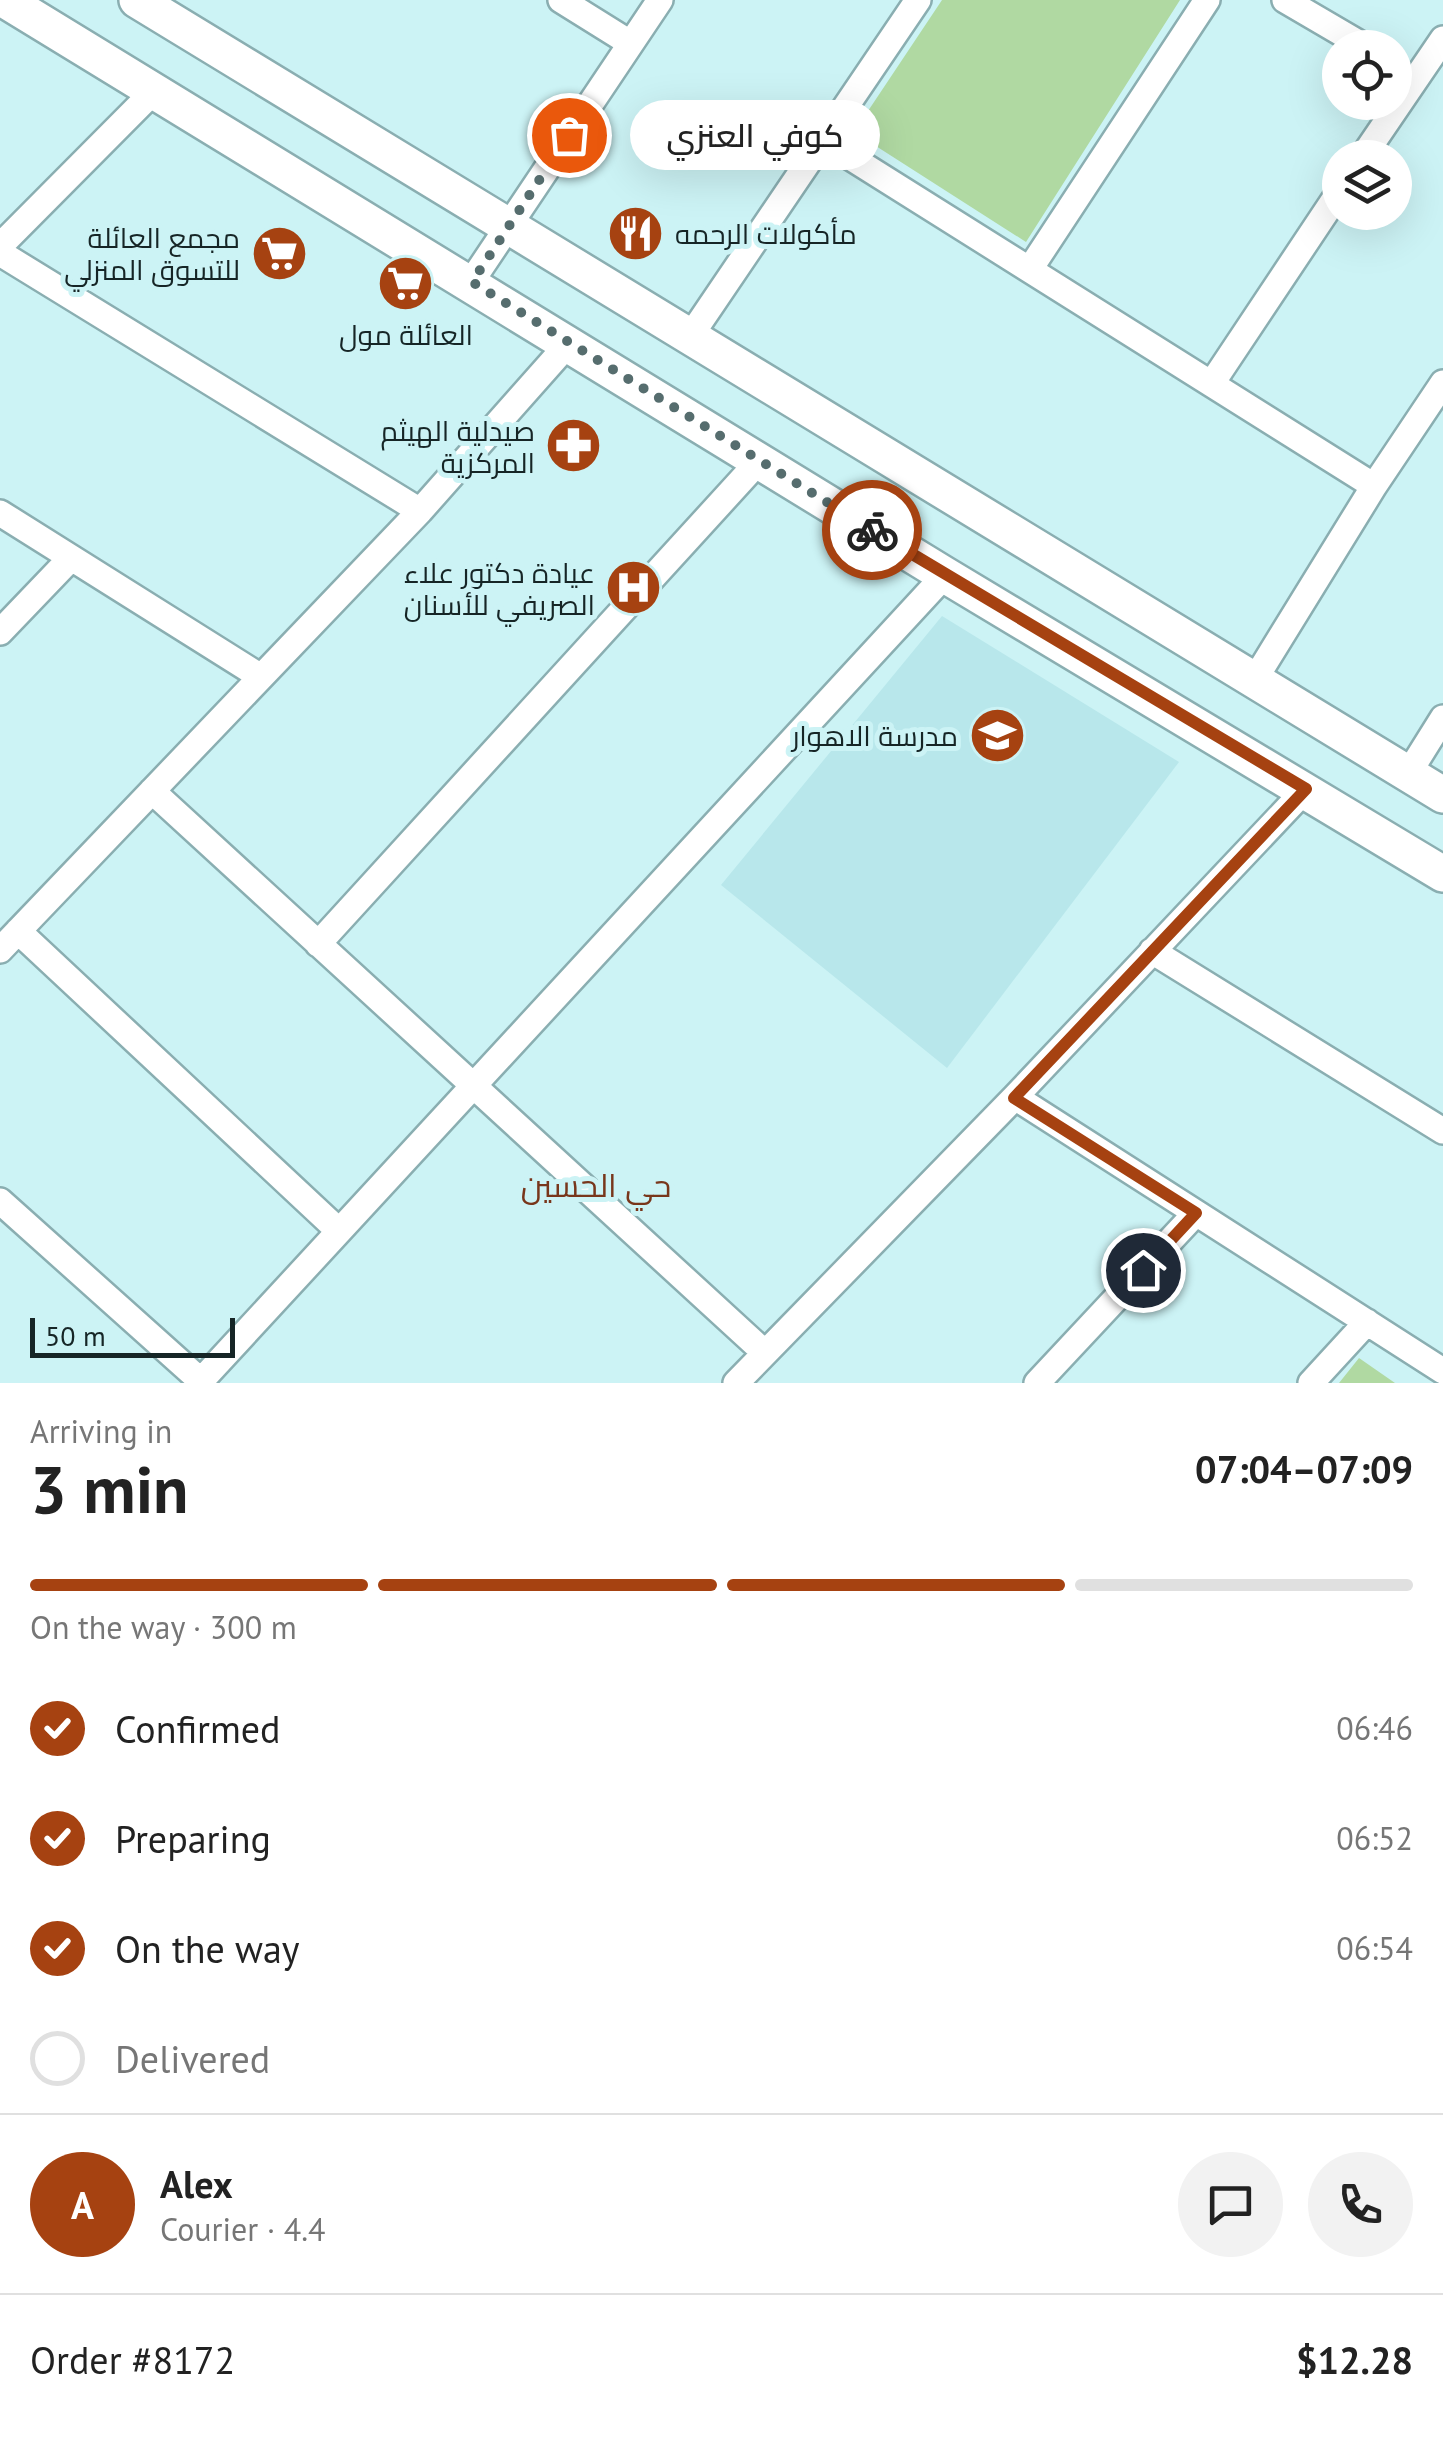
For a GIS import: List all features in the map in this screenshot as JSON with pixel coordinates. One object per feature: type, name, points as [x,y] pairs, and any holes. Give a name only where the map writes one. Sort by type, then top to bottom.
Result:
[{"type":"main road","points":[[5,0],[1443,874]]},
{"type":"main road","points":[[137,0],[1443,795]]},
{"type":"street","points":[[560,0],[630,43]]},
{"type":"street","points":[[472,282],[660,0]]},
{"type":"street","points":[[689,338],[918,0]]},
{"type":"street","points":[[1030,269],[1207,0]]},
{"type":"street","points":[[1285,0],[1337,30]]},
{"type":"street","points":[[1412,65],[1443,39]]},
{"type":"street","points":[[154,91],[0,249],[420,512]]},
{"type":"street","points":[[823,140],[1374,486]]},
{"type":"street","points":[[1212,383],[1322,218]]},
{"type":"street","points":[[339,1230],[9,940],[420,512],[568,344]]},
{"type":"street","points":[[1255,679],[1374,486],[1443,383]]},
{"type":"street","points":[[318,944],[759,461]]},
{"type":"street","points":[[0,513],[261,678]]},
{"type":"street","points":[[0,632],[70,559]]},
{"type":"street","points":[[0,1202],[200,1382],[946,575]]},
{"type":"street","points":[[1408,774],[1443,718]]},
{"type":"street","points":[[736,1383],[1014,1098],[1306,789]]},
{"type":"street","points":[[152,792],[764,1352]]},
{"type":"street","points":[[1152,951],[1443,1131]]},
{"type":"street","points":[[1014,1098],[1443,1371]]},
{"type":"street","points":[[1037,1383],[1196,1213]]},
{"type":"street","points":[[1311,1383],[1366,1322]]},
{"type":"shaded area","points":[[942,616],[1179,762],[947,1068],[721,885]]},
{"type":"green space","points":[[942,0],[1180,0],[1026,242],[854,132]]},
{"type":"green space","points":[[1359,1358],[1395,1383],[1339,1383]]},
{"type":"way so far","points":[[569,135],[472,282],[872,530]]},
{"type":"place","name":"كوفي العنزي","points":[[569,135]]},
{"type":"place","name":"مأكولات الرحمه","points":[[636,233]]},
{"type":"place","name":"مجمع العائلة للتسوق المنزلي","points":[[279,253]]},
{"type":"place","name":"العائلة مول","points":[[406,283]]},
{"type":"place","name":"صيدلية الهيثم المركزية","points":[[574,446]]},
{"type":"place","name":"عيادة دكتور علاء الصريفي للأسنان","points":[[634,588]]},
{"type":"place","name":"مدرسة الاهوار","points":[[997,735]]},
{"type":"district","name":"حي الحسين","points":[[596,1185]]},
{"type":"route","points":[[872,530],[1306,789],[1014,1098],[1196,1213],[1143,1270]]}]
